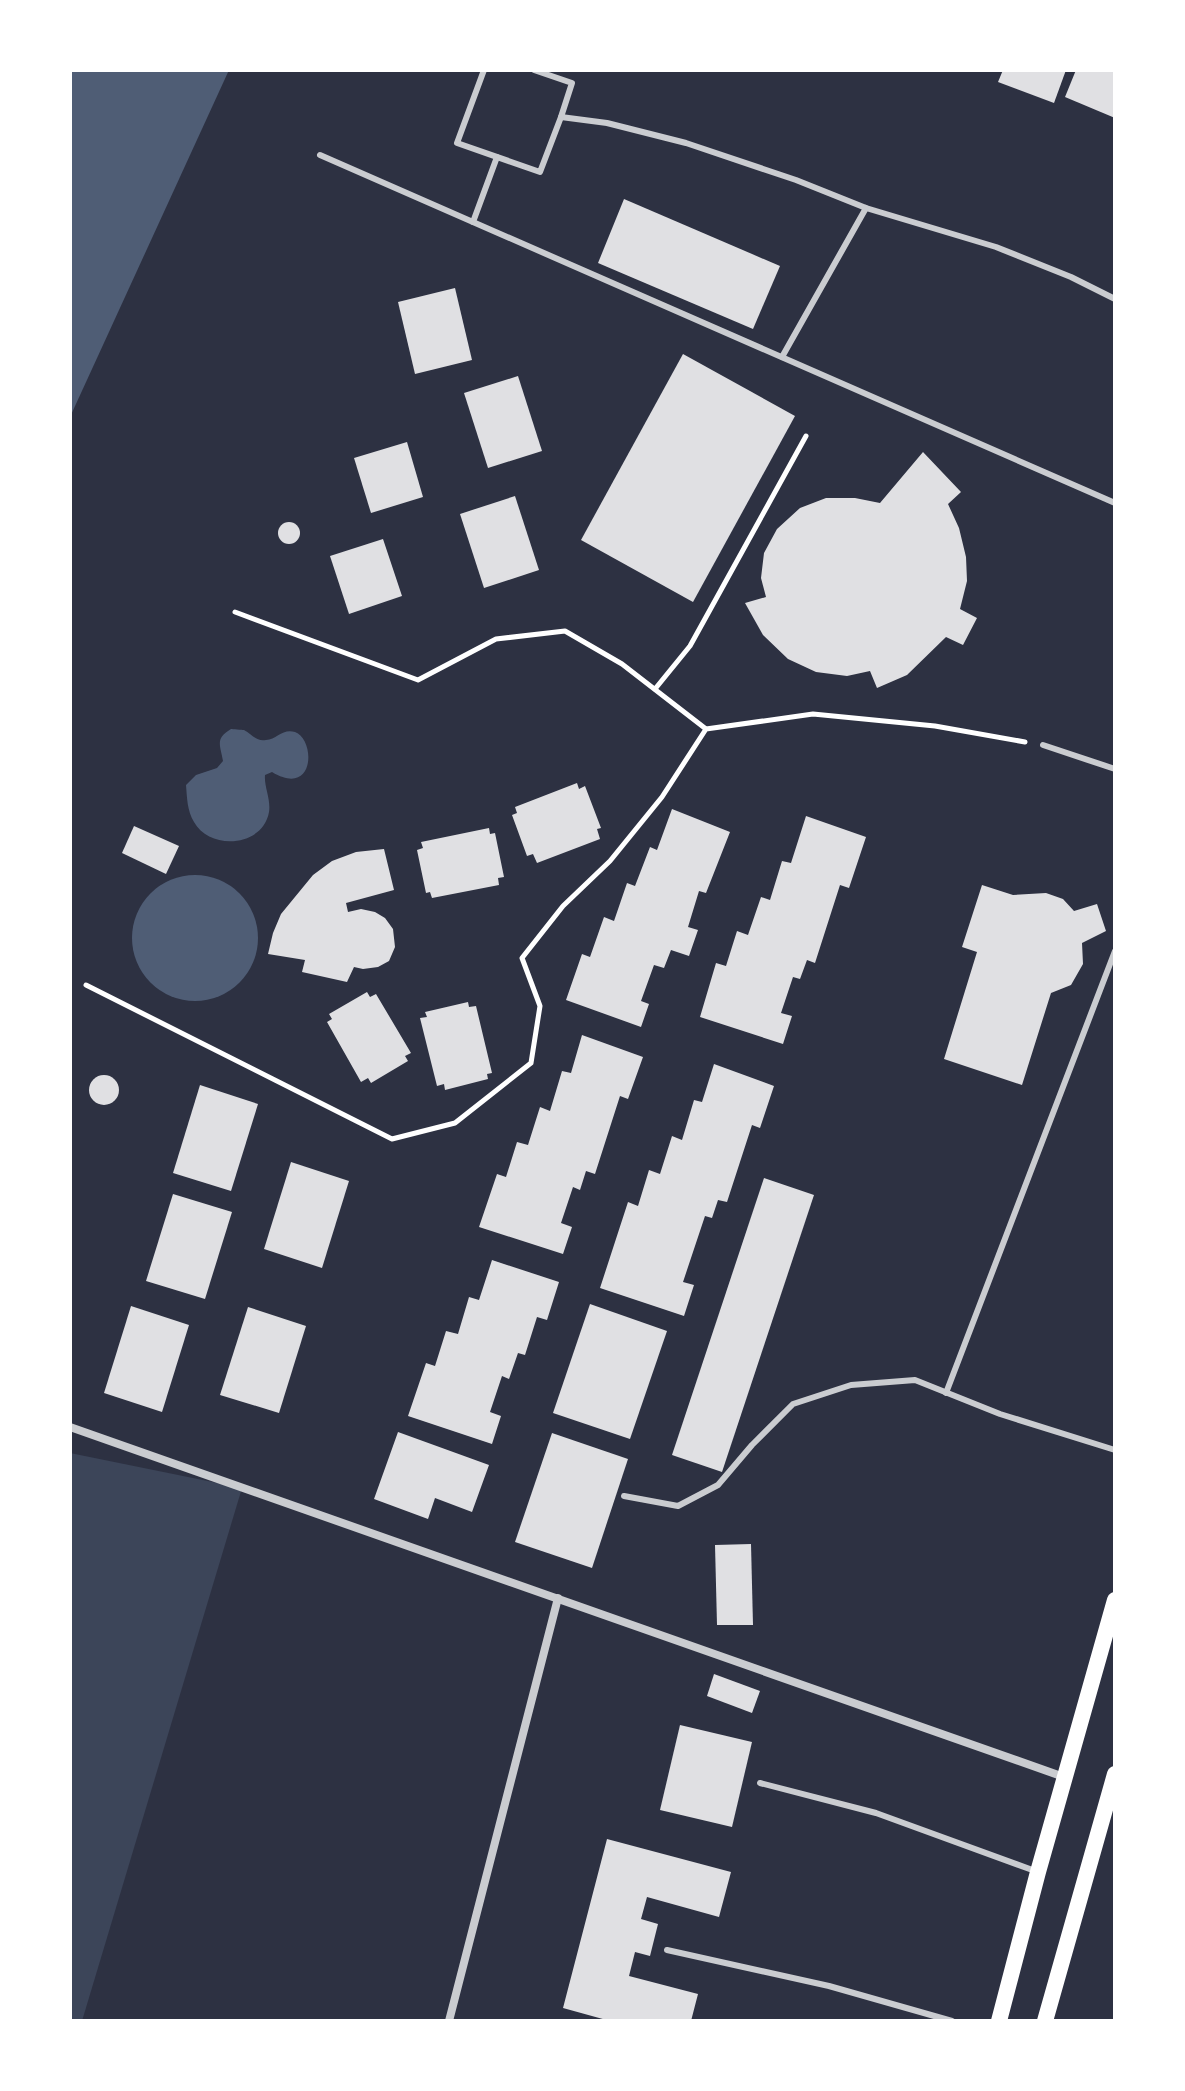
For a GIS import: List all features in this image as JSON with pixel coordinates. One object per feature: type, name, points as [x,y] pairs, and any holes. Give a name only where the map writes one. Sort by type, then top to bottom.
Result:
[{"type":"main road","points":[[999,2021],[1115,1600]]},
{"type":"main road","points":[[1045,2021],[1115,1774]]},
{"type":"street","points":[[70,1427],[1064,1777]]},
{"type":"street","points":[[449,2021],[558,1598]]},
{"type":"lane","points":[[484,70],[457,143],[540,172],[572,83],[533,70]]},
{"type":"lane","points":[[561,117],[607,123],[686,143],[796,180],[866,208],[996,247],[1071,277],[1115,299]]},
{"type":"lane","points":[[320,155],[1115,503]]},
{"type":"lane","points":[[473,222],[497,157]]},
{"type":"lane","points":[[782,357],[866,208]]},
{"type":"lane","points":[[1043,745],[1115,769]]},
{"type":"lane","points":[[946,1393],[1115,951]]},
{"type":"lane","points":[[624,1496],[678,1506],[718,1485],[793,1404],[851,1385],[915,1380],[1000,1414],[1115,1450]]},
{"type":"lane","points":[[760,1783],[876,1813],[1038,1872]]},
{"type":"lane","points":[[667,1950],[829,1986],[952,2021]]},
{"type":"path","points":[[655,689],[690,646],[806,436]]},
{"type":"path","points":[[235,612],[418,680],[496,639],[565,631],[622,664],[706,729],[813,714],[935,726],[1043,745]]},
{"type":"path","points":[[86,985],[392,1139],[455,1123],[531,1063],[540,1006],[522,958],[563,906],[610,861],[662,797],[706,729]]},
{"type":"shaded area","points":[[70,70],[229,70],[70,417]]},
{"type":"shaded area","points":[[231,729],[244,730],[263,740],[287,731],[295,732],[306,745],[308,765],[297,778],[286,778],[272,772],[265,775],[269,812],[265,824],[247,838],[223,841],[212,838],[194,822],[186,785],[196,775],[217,768],[223,761],[221,739]]},
{"type":"shaded area","points":[[195,875],[219,880],[239,894],[253,914],[258,938],[253,962],[239,982],[219,996],[195,1001],[171,996],[151,982],[137,962],[132,938],[137,914],[151,894],[171,880]]},
{"type":"shaded area","points":[[70,1453],[242,1488],[82,2021],[70,2021]]},
{"type":"building","points":[[1003,70],[1066,70],[1054,103],[998,82]]},
{"type":"building","points":[[1076,70],[1115,70],[1115,118],[1065,97]]},
{"type":"building","points":[[624,199],[780,266],[753,329],[598,263]]},
{"type":"building","points":[[455,288],[472,360],[415,374],[398,302]]},
{"type":"building","points":[[683,354],[795,416],[693,602],[581,540]]},
{"type":"building","points":[[518,376],[542,451],[488,468],[464,393]]},
{"type":"building","points":[[407,442],[423,497],[371,513],[354,458]]},
{"type":"building","points":[[923,452],[961,492],[948,504],[959,528],[966,557],[967,581],[960,609],[977,618],[963,645],[946,637],[907,675],[877,688],[870,671],[847,676],[816,672],[788,659],[763,635],[745,603],[766,597],[761,578],[764,553],[777,529],[800,508],[826,498],[855,498],[880,503]]},
{"type":"building","points":[[515,496],[539,570],[484,588],[460,514]]},
{"type":"building","points":[[285,522],[293,522],[300,533],[293,544],[285,544],[278,537],[278,529]]},
{"type":"building","points":[[383,539],[402,596],[349,614],[330,556]]},
{"type":"building","points":[[577,783],[579,789],[585,786],[601,828],[597,829],[600,839],[537,863],[533,854],[527,856],[512,815],[517,813],[515,807]]},
{"type":"building","points":[[672,809],[730,832],[706,893],[699,891],[688,927],[698,930],[689,956],[671,950],[664,968],[654,965],[641,1001],[649,1004],[641,1027],[566,1000],[582,954],[590,957],[604,917],[614,921],[627,883],[635,886],[650,847],[657,850]]},
{"type":"building","points":[[806,816],[866,837],[849,888],[840,885],[815,963],[807,960],[800,979],[793,977],[781,1013],[792,1016],[783,1044],[700,1017],[716,963],[726,966],[737,931],[748,935],[761,897],[770,900],[782,861],[791,863]]},
{"type":"building","points":[[134,826],[179,846],[166,874],[122,853]]},
{"type":"building","points":[[489,828],[490,834],[495,833],[504,877],[498,878],[499,885],[432,898],[430,892],[426,893],[417,850],[423,848],[421,842]]},
{"type":"building","points":[[384,849],[394,890],[346,903],[348,912],[361,909],[385,918],[393,929],[395,947],[389,961],[378,967],[354,967],[347,982],[302,972],[305,960],[268,954],[281,914],[313,875],[332,861],[356,852]]},
{"type":"building","points":[[982,885],[1013,895],[1046,893],[1063,899],[1074,911],[1097,904],[1106,931],[1082,943],[1083,964],[1071,985],[1051,993],[1022,1085],[944,1059],[977,952],[962,947]]},
{"type":"building","points":[[367,992],[370,997],[376,994],[411,1053],[405,1056],[408,1061],[371,1083],[368,1078],[361,1082],[327,1022],[332,1019],[329,1014]]},
{"type":"building","points":[[468,1002],[469,1007],[476,1006],[492,1073],[487,1074],[488,1079],[445,1090],[444,1084],[437,1086],[420,1018],[427,1017],[425,1012]]},
{"type":"building","points":[[582,1035],[643,1057],[628,1099],[620,1096],[595,1174],[586,1171],[580,1190],[573,1187],[561,1223],[572,1227],[563,1254],[479,1227],[497,1174],[506,1177],[517,1142],[528,1145],[540,1107],[550,1111],[562,1071],[571,1073]]},
{"type":"building","points":[[714,1064],[774,1086],[760,1128],[752,1125],[727,1202],[718,1200],[712,1218],[705,1216],[683,1282],[694,1285],[684,1316],[600,1288],[628,1202],[638,1206],[649,1170],[660,1174],[672,1136],[682,1140],[694,1100],[702,1102]]},
{"type":"building","points":[[104,1075],[110,1076],[118,1084],[118,1096],[110,1104],[104,1105],[98,1104],[90,1096],[89,1090],[90,1084],[98,1076]]},
{"type":"building","points":[[200,1085],[258,1104],[231,1191],[173,1173]]},
{"type":"building","points":[[291,1162],[349,1181],[322,1268],[264,1249]]},
{"type":"building","points":[[764,1178],[814,1195],[722,1472],[672,1455]]},
{"type":"building","points":[[173,1194],[232,1212],[205,1299],[146,1281]]},
{"type":"building","points":[[492,1260],[559,1282],[547,1320],[537,1317],[525,1355],[518,1353],[509,1379],[502,1376],[490,1412],[501,1416],[492,1444],[408,1416],[426,1363],[435,1366],[446,1331],[458,1334],[469,1297],[479,1300]]},
{"type":"building","points":[[590,1304],[667,1331],[630,1439],[553,1413]]},
{"type":"building","points":[[131,1306],[189,1325],[162,1412],[104,1393]]},
{"type":"building","points":[[248,1307],[306,1326],[279,1413],[220,1395]]},
{"type":"building","points":[[398,1432],[489,1465],[472,1512],[435,1498],[428,1519],[374,1499]]},
{"type":"building","points":[[552,1433],[628,1459],[592,1568],[515,1542]]},
{"type":"building","points":[[751,1544],[753,1625],[717,1625],[715,1545]]},
{"type":"building","points":[[714,1674],[760,1691],[752,1713],[707,1696]]},
{"type":"building","points":[[680,1725],[752,1742],[732,1827],[660,1810]]},
{"type":"building","points":[[607,1839],[731,1872],[719,1917],[647,1897],[641,1919],[658,1924],[650,1956],[635,1952],[629,1976],[698,1994],[691,2021],[610,2021],[563,2008]]}]
